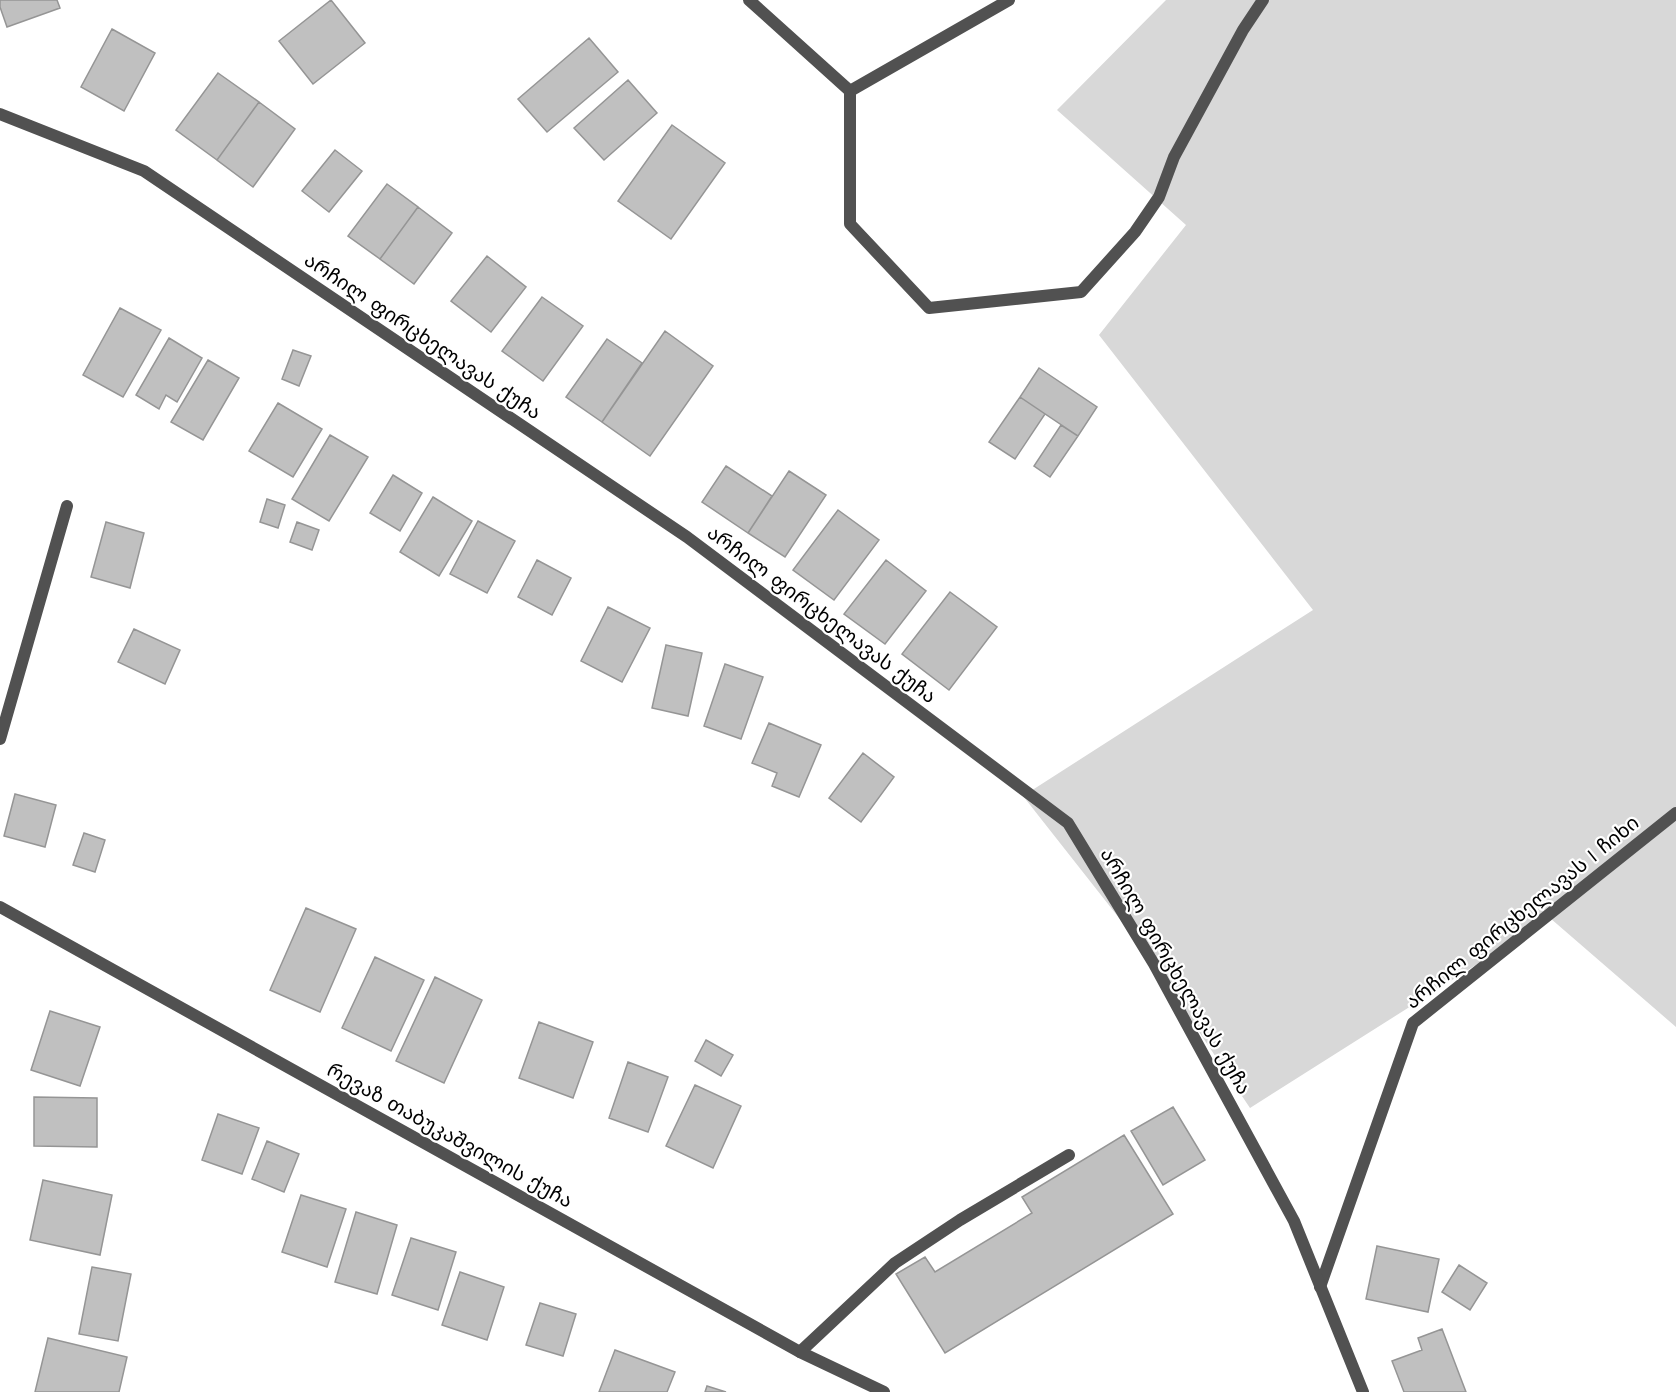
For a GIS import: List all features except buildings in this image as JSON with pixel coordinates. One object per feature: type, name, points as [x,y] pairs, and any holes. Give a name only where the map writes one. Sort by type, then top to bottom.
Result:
[{"type":"street","points":[[749,0],[849,91],[850,224],[929,308],[1081,292],[1135,232],[1159,196],[1174,157],[1243,30],[1263,0]]},
{"type":"street","points":[[849,91],[1009,0]]},
{"type":"street","name":"არჩილ ფირცხელავას ქუჩა","points":[[0,114],[144,171],[687,537],[1068,823],[1154,964],[1294,1221],[1363,1392]]},
{"type":"street","points":[[0,739],[67,506]]},
{"type":"street","name":"არჩილ ფირცხელავას I ჩიხი","points":[[1320,1287],[1413,1023],[1676,813]]},
{"type":"street","name":"რევაზ თაბუკაშვილის ქუჩა","points":[[0,907],[800,1352],[884,1392]]},
{"type":"street","points":[[800,1352],[895,1263],[1069,1155]]},
{"type":"shaded area","points":[[1166,0],[1676,0],[1676,1027],[1550,918],[1250,1108],[1145,951],[1023,796],[1313,610],[1099,335],[1186,225],[1057,110]]}]
